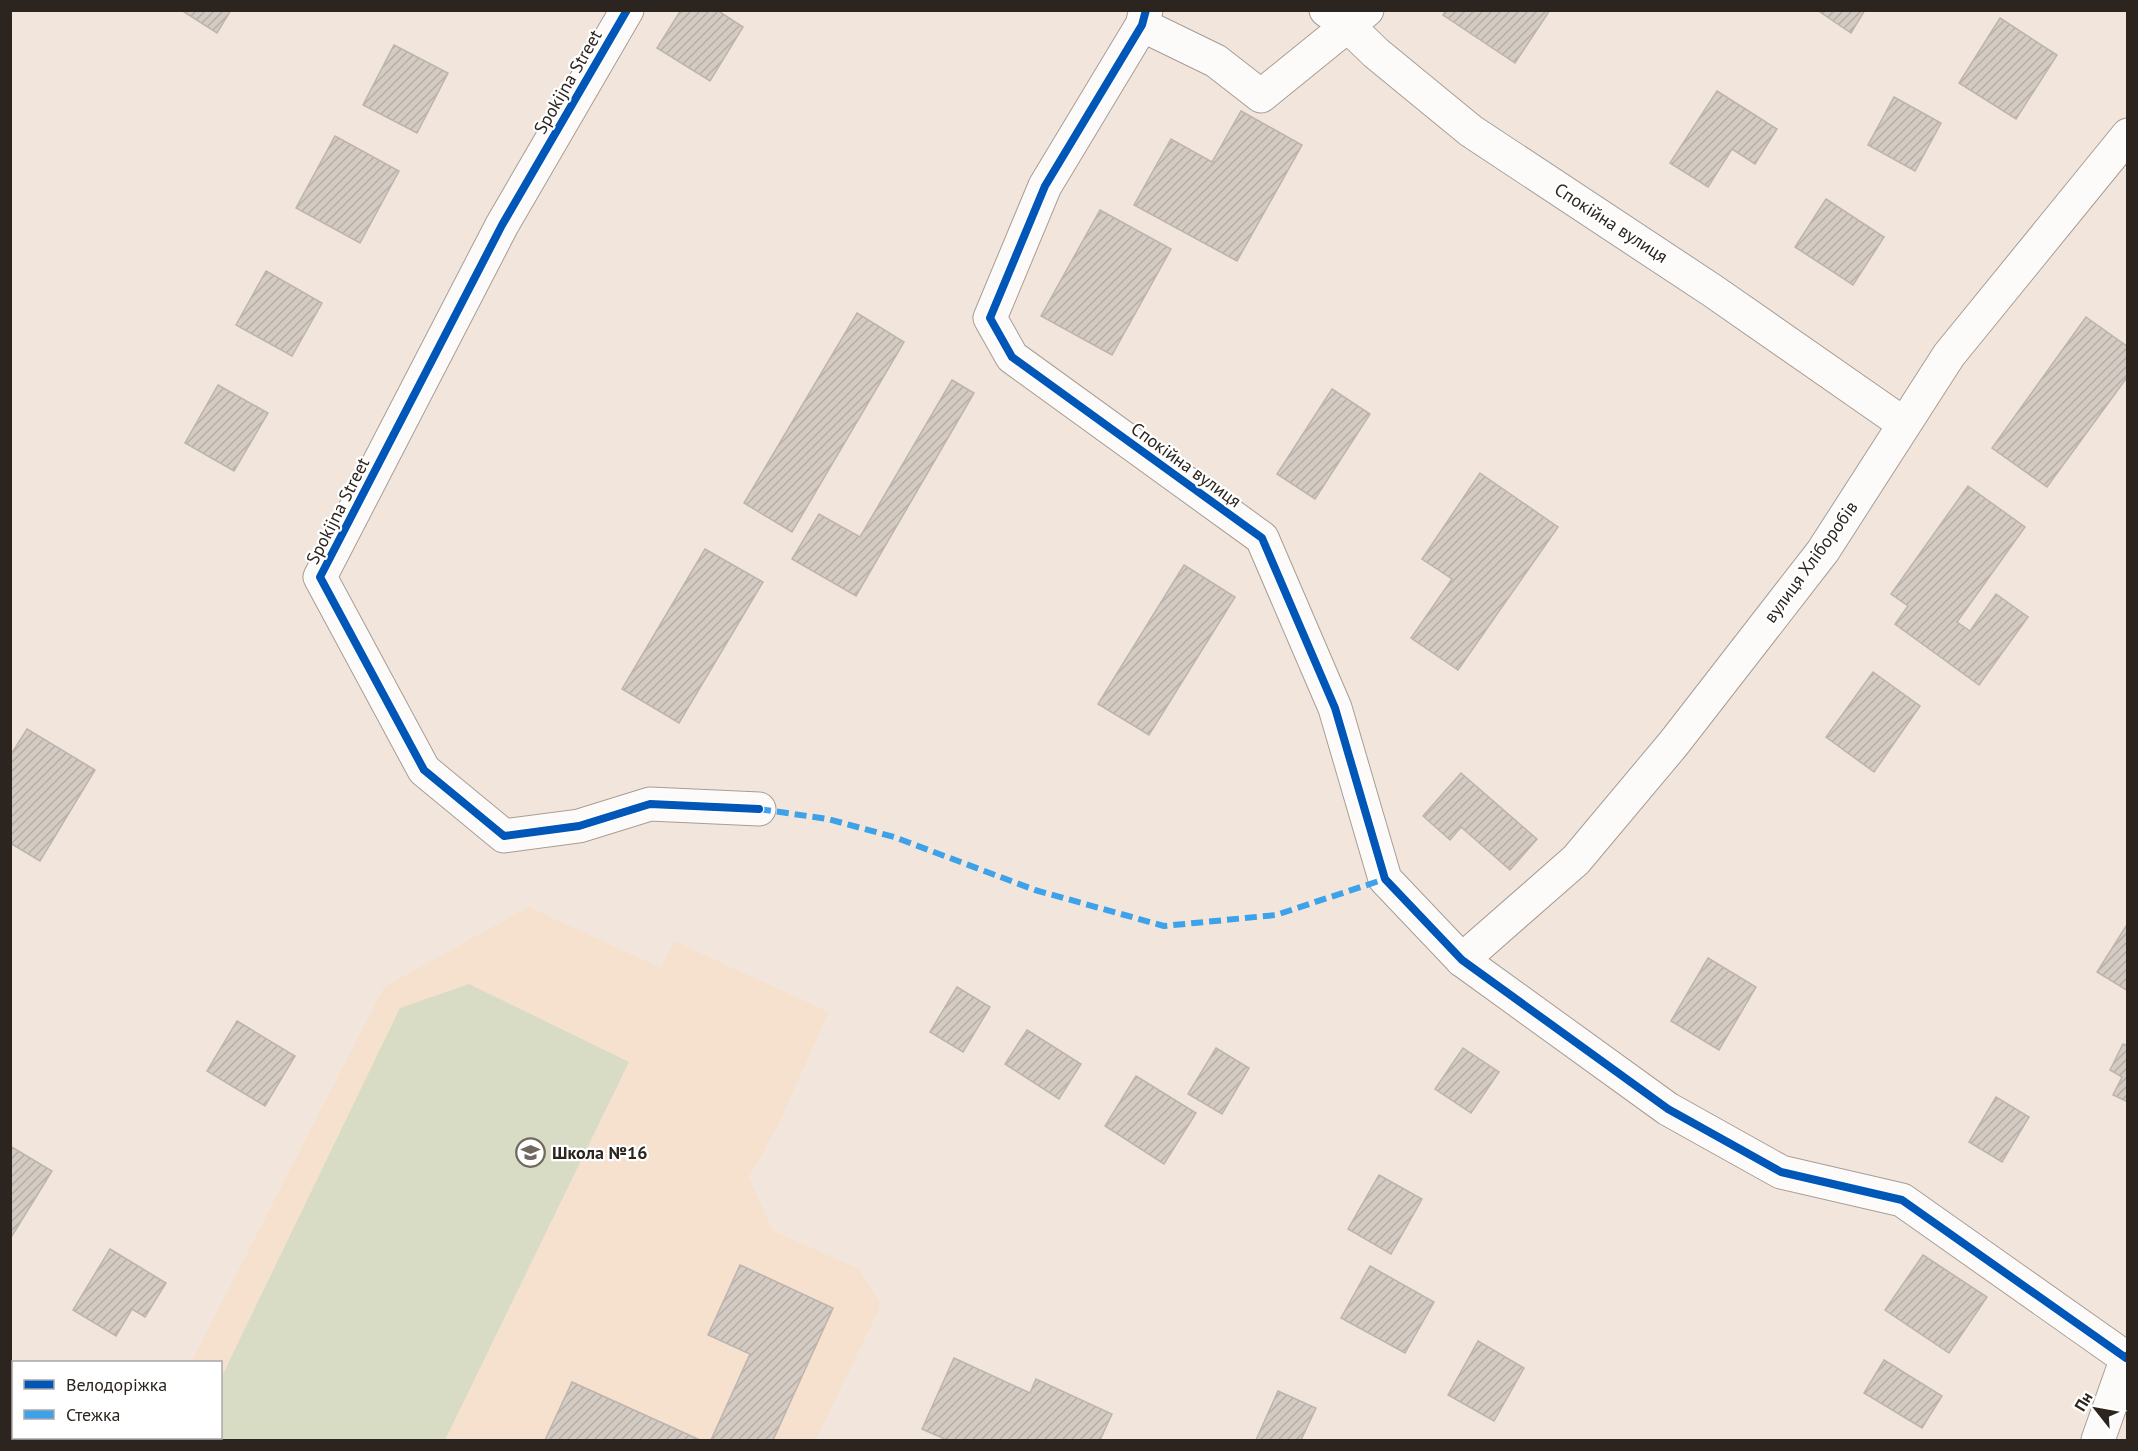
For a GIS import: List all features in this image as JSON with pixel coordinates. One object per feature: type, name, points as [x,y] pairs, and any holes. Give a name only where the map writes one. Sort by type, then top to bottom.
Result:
[{"type":"street","name":"Spokijna Street","points":[[627,10],[502,225],[320,577],[424,770],[504,836],[579,826],[650,804],[759,809]]},
{"type":"street","points":[[1144,18],[1216,61],[1261,96],[1347,16]]},
{"type":"street","name":"Спокійна вулиця","points":[[1347,16],[1376,53],[1471,131],[1713,291],[1904,424]]},
{"type":"street","name":"Спокійна вулиця","points":[[1144,18],[1045,186],[990,318],[1012,357],[1262,538],[1335,708],[1385,879],[1462,960]]},
{"type":"street","name":"вулиця Хліборобів","points":[[1462,960],[1576,860],[1674,743],[1823,551],[1949,355],[2127,135]]},
{"type":"street","points":[[1462,960],[1668,1110],[1781,1172],[1902,1200],[2127,1357],[2098,1440]]},
{"type":"shaded area","name":"Школа №16","points":[[529,907],[661,968],[674,941],[829,1012],[776,1130],[749,1177],[773,1231],[859,1269],[881,1305],[816,1440],[151,1440],[222,1439],[222,1361],[192,1361],[384,987]]},
{"type":"green space","points":[[469,984],[629,1062],[445,1440],[190,1440],[222,1439],[222,1376],[400,1008]]},
{"type":"building","points":[[181,10],[231,10],[217,33]]},
{"type":"building","points":[[681,10],[717,10],[743,27],[710,81],[657,48]]},
{"type":"building","points":[[1446,10],[1550,10],[1515,63],[1443,15]]},
{"type":"building","points":[[1817,10],[1865,10],[1851,33]]},
{"type":"building","points":[[2000,18],[2057,55],[2016,119],[1959,83]]},
{"type":"building","points":[[394,45],[448,73],[417,133],[363,105]]},
{"type":"building","points":[[1717,91],[1777,129],[1755,164],[1732,149],[1708,187],[1670,163]]},
{"type":"building","points":[[1894,97],[1941,123],[1915,171],[1868,145]]},
{"type":"building","points":[[1241,111],[1302,145],[1237,261],[1134,205],[1171,139],[1212,162]]},
{"type":"building","points":[[335,136],[399,171],[360,243],[296,208]]},
{"type":"building","points":[[1826,199],[1884,237],[1853,285],[1795,247]]},
{"type":"building","points":[[1100,210],[1171,249],[1112,355],[1041,316]]},
{"type":"building","points":[[266,271],[322,303],[292,356],[236,325]]},
{"type":"building","points":[[857,313],[904,342],[792,532],[744,503]]},
{"type":"building","points":[[2086,317],[2128,347],[2128,376],[2047,487],[1992,448]]},
{"type":"building","points":[[952,380],[974,393],[856,596],[792,559],[819,514],[860,537]]},
{"type":"building","points":[[218,385],[268,413],[234,471],[185,443]]},
{"type":"building","points":[[1332,389],[1370,414],[1315,499],[1277,474]]},
{"type":"building","points":[[1480,473],[1558,527],[1458,670],[1411,638],[1452,579],[1422,559]]},
{"type":"building","points":[[1968,486],[2025,527],[1957,622],[1970,631],[1996,594],[2028,617],[1979,685],[1895,624],[1908,606],[1891,594]]},
{"type":"building","points":[[705,549],[763,582],[679,723],[622,689]]},
{"type":"building","points":[[1184,565],[1235,597],[1149,735],[1098,704]]},
{"type":"building","points":[[1873,672],[1920,706],[1874,772],[1826,737]]},
{"type":"building","points":[[27,729],[95,770],[40,861],[10,843],[10,756]]},
{"type":"building","points":[[1461,773],[1537,839],[1510,870],[1461,827],[1450,840],[1423,816]]},
{"type":"building","points":[[2128,923],[2128,991],[2097,972]]},
{"type":"building","points":[[1708,958],[1756,987],[1719,1050],[1671,1021]]},
{"type":"building","points":[[957,987],[990,1007],[963,1052],[930,1032]]},
{"type":"building","points":[[237,1021],[295,1056],[265,1106],[207,1071]]},
{"type":"building","points":[[1027,1030],[1081,1064],[1059,1099],[1005,1064]]},
{"type":"building","points":[[2123,1044],[2128,1046],[2128,1102],[2113,1095],[2122,1077],[2110,1070]]},
{"type":"building","points":[[1216,1048],[1249,1068],[1222,1114],[1188,1094]]},
{"type":"building","points":[[1463,1048],[1499,1072],[1471,1113],[1435,1089]]},
{"type":"building","points":[[1136,1076],[1196,1113],[1164,1164],[1105,1126]]},
{"type":"building","points":[[1996,1097],[2029,1117],[2002,1162],[1969,1142]]},
{"type":"building","points":[[10,1146],[52,1171],[10,1239]]},
{"type":"building","points":[[1379,1175],[1422,1199],[1391,1254],[1348,1229]]},
{"type":"building","points":[[110,1249],[166,1283],[145,1317],[132,1309],[116,1336],[73,1310]]},
{"type":"building","points":[[1923,1255],[1987,1297],[1949,1353],[1885,1310]]},
{"type":"building","points":[[740,1265],[833,1308],[773,1440],[711,1440],[750,1354],[708,1335]]},
{"type":"building","points":[[1370,1266],[1434,1302],[1405,1353],[1341,1318]]},
{"type":"building","points":[[1478,1341],[1524,1368],[1494,1421],[1448,1395]]},
{"type":"building","points":[[954,1358],[1030,1393],[1036,1379],[1112,1414],[1100,1440],[947,1440],[922,1429]]},
{"type":"building","points":[[1884,1360],[1942,1396],[1922,1428],[1864,1393]]},
{"type":"building","points":[[572,1382],[700,1440],[545,1440]]},
{"type":"building","points":[[1278,1391],[1316,1408],[1301,1440],[1256,1440]]},
{"type":"marked path","points":[[759,809],[828,819],[894,837],[1035,890],[1164,926],[1276,915],[1385,879]]},
{"type":"cycle path","points":[[627,10],[502,225],[320,577],[424,770],[504,836],[579,826],[650,804],[759,809]]},
{"type":"cycle path","points":[[1146,10],[1142,25],[1045,186],[990,318],[1012,357],[1262,538],[1335,708],[1385,879],[1462,960],[1668,1109],[1781,1172],[1902,1200],[2126,1358],[2128,1355]]},
{"type":"place","name":"Школа №16","points":[[531,1153]]}]
